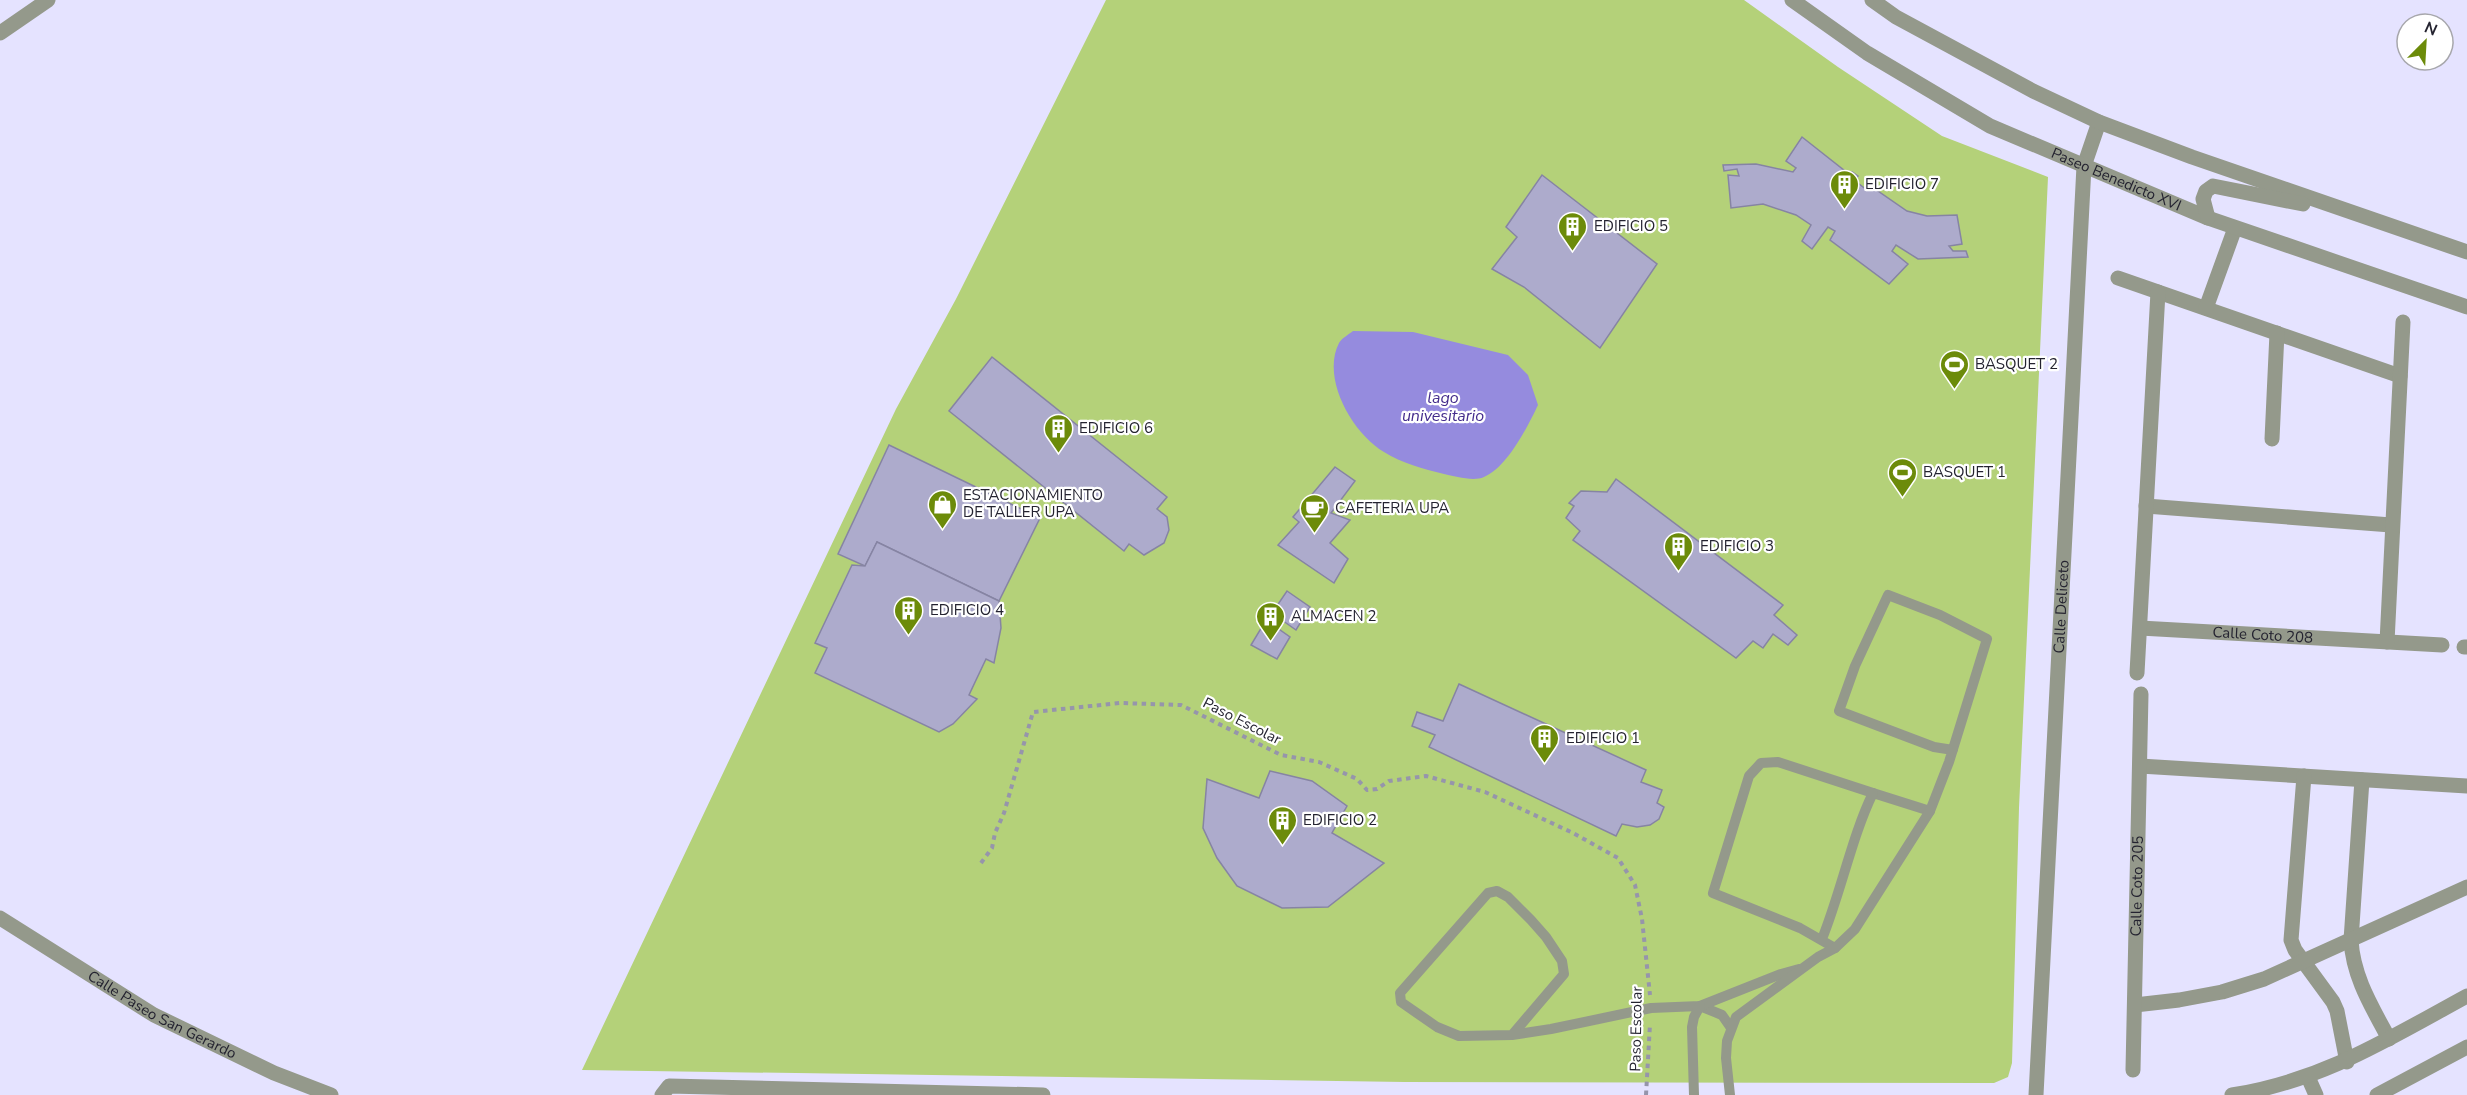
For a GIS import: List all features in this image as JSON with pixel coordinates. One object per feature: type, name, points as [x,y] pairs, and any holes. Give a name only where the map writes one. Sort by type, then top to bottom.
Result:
[{"type":"street","points":[[0,33],[48,0]]},
{"type":"street","name":"Paseo Benedicto XVI","points":[[1792,0],[1866,52],[1990,126],[2208,218],[2467,307]]},
{"type":"street","points":[[1872,0],[1896,17],[2014,81],[2099,122],[2467,252]]},
{"type":"street","name":"Calle Deliceto","points":[[2036,1095],[2084,166],[2099,122]]},
{"type":"street","points":[[2208,218],[2203,199],[2206,191],[2213,186],[2388,224]]},
{"type":"street","points":[[2206,308],[2235,228]]},
{"type":"street","points":[[2118,278],[2400,376]]},
{"type":"street","points":[[2137,673],[2158,292]]},
{"type":"street","points":[[2387,642],[2391,525],[2403,322]]},
{"type":"street","points":[[2272,439],[2277,333]]},
{"type":"street","points":[[2146,507],[2391,525]]},
{"type":"street","name":"Calle Coto 208","points":[[2140,628],[2442,645]]},
{"type":"street","name":"Calle Coto 205","points":[[2133,1070],[2141,694]]},
{"type":"street","points":[[2140,766],[2467,786]]},
{"type":"street","points":[[2304,776],[2291,940],[2333,1002],[2337,1011],[2347,1062]]},
{"type":"street","points":[[2362,780],[2351,940],[2356,972],[2389,1039]]},
{"type":"street","points":[[2135,1005],[2222,992],[2264,979],[2467,887]]},
{"type":"street","name":"Calle Paseo San Gerardo","points":[[0,918],[154,1015],[274,1073],[331,1095]]},
{"type":"street","points":[[2232,1095],[2308,1077],[2347,1062],[2467,996]]},
{"type":"street","points":[[2377,1095],[2467,1047]]},
{"type":"street","points":[[2308,1077],[2316,1095]]},
{"type":"street","points":[[728,1095],[747,1088]]},
{"type":"street","points":[[666,1090],[747,1088],[1043,1095]]},
{"type":"lane","points":[[1730,1095],[1725,1058],[1736,1017],[1746,1007],[1835,948],[1855,929],[1930,811],[1953,750],[1987,639],[1940,615],[1888,595],[1867,636],[1839,711],[1934,747],[1953,750]]},
{"type":"lane","points":[[1835,948],[1800,928],[1713,893],[1749,776],[1761,763],[1778,762],[1930,811]]},
{"type":"lane","points":[[1822,939],[1841,890],[1873,792]]},
{"type":"lane","points":[[1512,1035],[1563,974],[1562,962],[1546,937],[1508,897],[1497,891],[1488,893],[1400,993],[1401,1002],[1437,1027],[1459,1036],[1512,1035],[1651,1008],[1700,1006],[1805,967]]},
{"type":"lane","points":[[1700,1006],[1722,1015],[1731,1029]]},
{"type":"lane","points":[[1694,1095],[1692,1028],[1694,1017],[1700,1006]]},
{"type":"path","name":"Paso Escolar","points":[[981,863],[992,848],[1033,712],[1120,703],[1181,705],[1281,754],[1320,762],[1357,779],[1366,790],[1377,789],[1389,781],[1426,776],[1485,792],[1573,833],[1618,858],[1635,885],[1642,919],[1651,1008],[1647,1095]]},
{"type":"green space","points":[[1106,0],[1744,0],[1838,67],[1942,136],[2048,177],[2019,808],[2012,1063],[2008,1077],[1994,1083],[1405,1082],[582,1070],[896,409],[956,299]]},
{"type":"water","name":"lago univesitario","points":[[1353,331],[1413,332],[1508,355],[1528,375],[1538,405],[1509,456],[1493,472],[1484,477],[1469,479],[1413,465],[1391,456],[1372,443],[1361,432],[1343,404],[1334,372],[1334,357],[1339,343]]},
{"type":"building","name":"EDIFICIO 7","points":[[1802,137],[1849,174],[1852,172],[1858,176],[1854,180],[1867,190],[1872,187],[1907,211],[1927,216],[1957,215],[1962,244],[1949,246],[1953,251],[1966,251],[1968,257],[1918,259],[1896,245],[1892,251],[1908,264],[1889,284],[1830,240],[1835,231],[1828,227],[1812,249],[1802,241],[1811,225],[1796,215],[1763,204],[1731,208],[1728,175],[1739,176],[1737,169],[1724,171],[1723,165],[1756,164],[1793,172],[1796,168],[1786,161]]},
{"type":"building","name":"EDIFICIO 5","points":[[1542,175],[1657,264],[1600,348],[1524,287],[1492,269],[1517,237],[1506,227]]},
{"type":"building","name":"EDIFICIO 6","points":[[992,357],[1167,497],[1157,509],[1167,517],[1169,530],[1164,543],[1144,555],[1129,544],[1124,551],[949,411]]},
{"type":"building","name":"ESTACIONAMIENTO DE TALLER UPA","points":[[889,445],[1040,518],[999,601],[877,542],[865,566],[838,554]]},
{"type":"building","name":"CAFETERIA UPA","points":[[1335,467],[1355,481],[1331,513],[1350,520],[1330,543],[1348,559],[1334,583],[1278,545],[1299,522],[1293,517]]},
{"type":"building","name":"EDIFICIO 3","points":[[1616,479],[1783,605],[1774,615],[1797,635],[1788,645],[1773,634],[1763,648],[1753,641],[1736,658],[1573,540],[1580,531],[1566,518],[1574,506],[1569,503],[1581,491],[1607,492]]},
{"type":"building","name":"EDIFICIO 4","points":[[877,542],[999,601],[1001,628],[994,663],[986,659],[969,695],[977,699],[953,724],[939,732],[815,673],[827,648],[815,643],[852,565],[865,566]]},
{"type":"building","points":[[1287,591],[1310,607],[1296,630],[1272,613]]},
{"type":"building","name":"ALMACEN 2","points":[[1266,620],[1290,637],[1277,659],[1251,645]]},
{"type":"building","name":"EDIFICIO 1","points":[[1459,684],[1646,770],[1641,782],[1662,790],[1657,803],[1664,807],[1659,819],[1650,825],[1637,827],[1622,824],[1616,836],[1429,747],[1435,735],[1412,726],[1417,712],[1443,721]]},
{"type":"building","name":"EDIFICIO 2","points":[[1270,771],[1312,781],[1347,806],[1332,833],[1384,863],[1328,907],[1282,908],[1237,886],[1217,858],[1203,828],[1207,779],[1259,798]]},
{"type":"place","name":"EDIFICIO 7","points":[[1844,210]]},
{"type":"place","name":"EDIFICIO 5","points":[[1573,252]]},
{"type":"place","name":"BASQUET 2","points":[[1954,390]]},
{"type":"place","name":"EDIFICIO 6","points":[[1058,454]]},
{"type":"place","name":"BASQUET 1","points":[[1902,498]]},
{"type":"place","name":"ESTACIONAMIENTO DE TALLER UPA","points":[[942,530]]},
{"type":"place","name":"CAFETERIA UPA","points":[[1314,534]]},
{"type":"place","name":"EDIFICIO 3","points":[[1679,572]]},
{"type":"place","name":"EDIFICIO 4","points":[[909,636]]},
{"type":"place","name":"ALMACEN 2","points":[[1270,642]]},
{"type":"place","name":"EDIFICIO 1","points":[[1545,764]]},
{"type":"place","name":"EDIFICIO 2","points":[[1282,846]]}]
